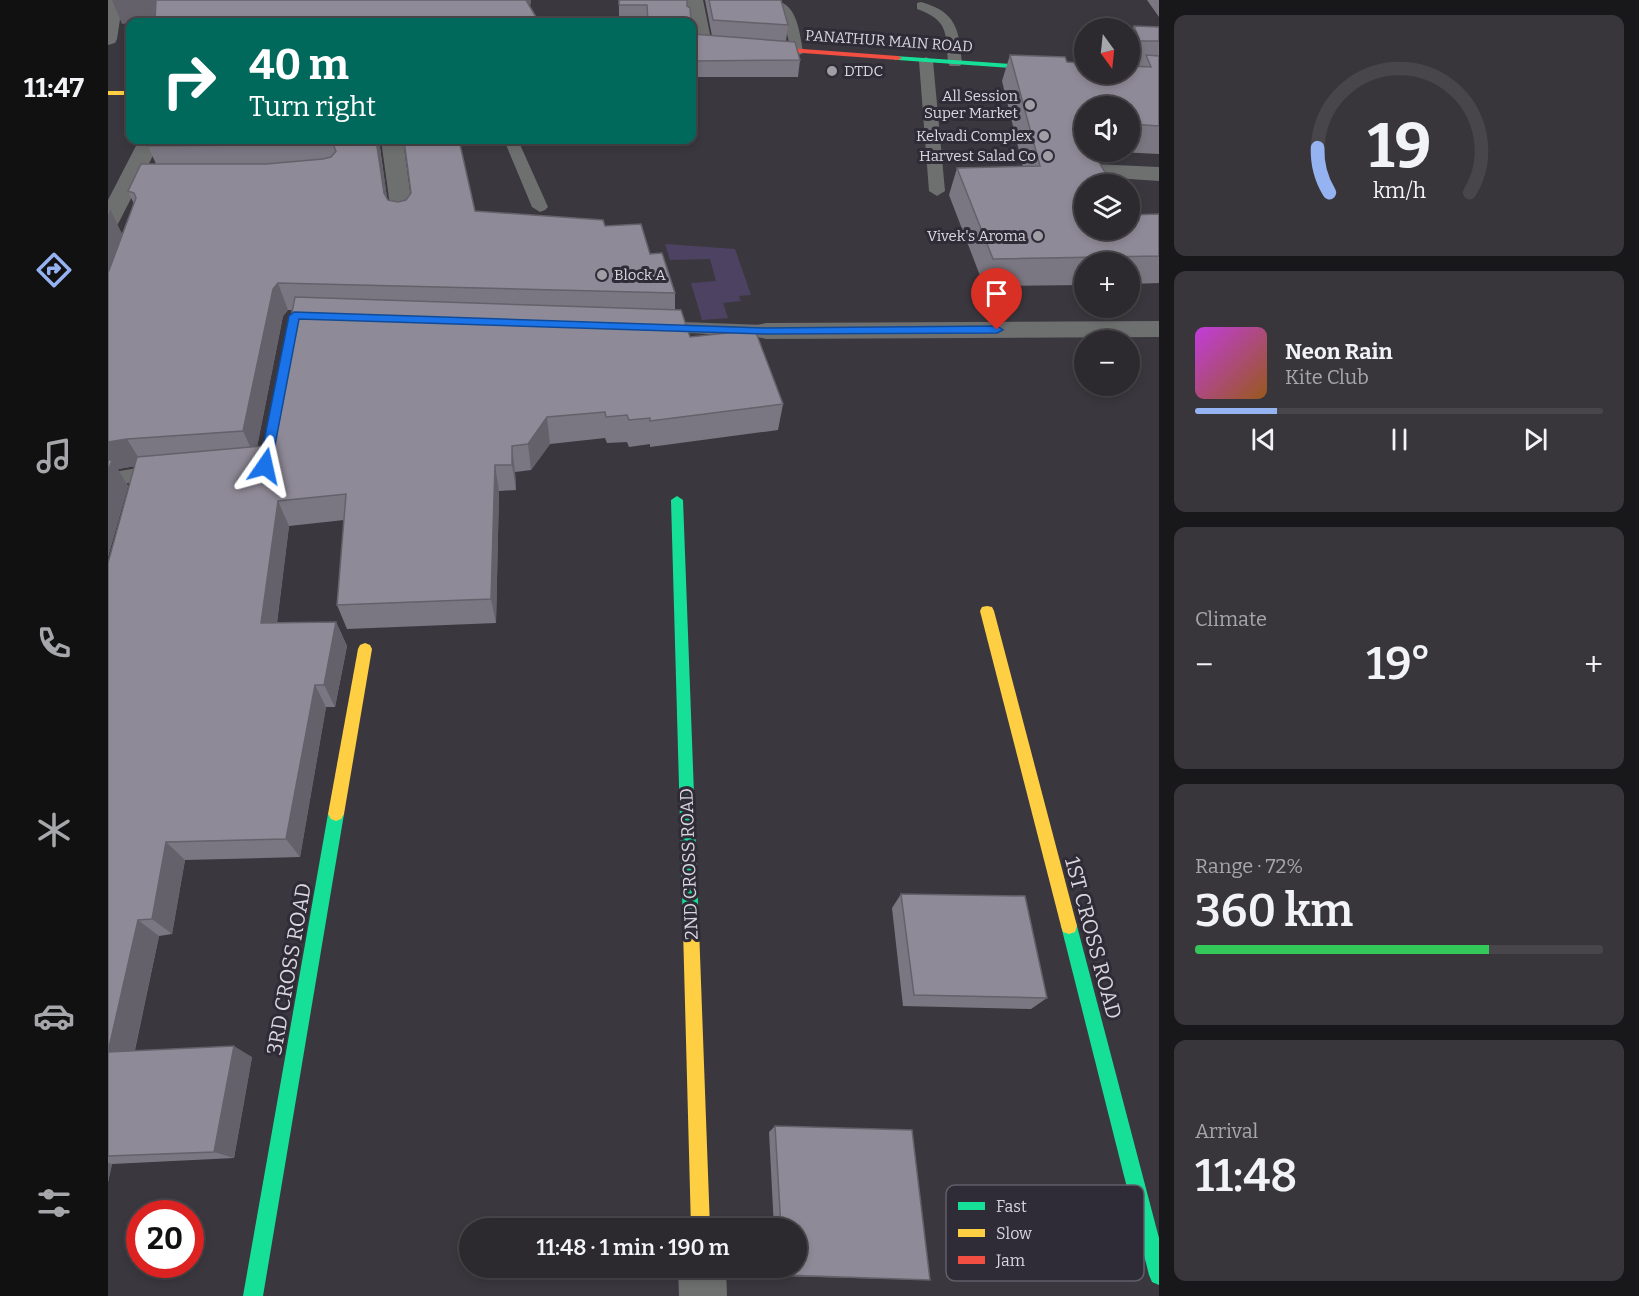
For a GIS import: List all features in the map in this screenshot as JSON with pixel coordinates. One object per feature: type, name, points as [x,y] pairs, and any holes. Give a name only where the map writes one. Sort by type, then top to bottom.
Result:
[{"type":"street","points":[[108,39],[114,0]]},
{"type":"street","points":[[694,0],[701,34],[696,42]]},
{"type":"street","name":"PANATHUR MAIN ROAD","points":[[696,43],[1074,70]]},
{"type":"street","points":[[108,93],[126,93]]},
{"type":"street","points":[[116,222],[129,182],[148,144]]},
{"type":"street","points":[[393,144],[404,220]]},
{"type":"street","points":[[1093,171],[1159,174]]},
{"type":"street","points":[[129,182],[151,182]]},
{"type":"street","points":[[766,331],[1159,329]]},
{"type":"street","name":"2ND CROSS ROAD","points":[[677,500],[701,1218]]},
{"type":"street","name":"1ST CROSS ROAD","points":[[987,611],[1136,1185]]},
{"type":"street","name":"3RD CROSS ROAD","points":[[253,1296],[365,650]]},
{"type":"street","name":"1ST CROSS ROAD","points":[[1144,1217],[1159,1275]]},
{"type":"street","points":[[702,1278],[703,1296]]},
{"type":"lane","points":[[775,2],[782,6],[788,14],[797,51]]},
{"type":"lane","points":[[921,6],[946,16],[952,27],[955,63]]},
{"type":"lane","points":[[926,61],[937,191]]},
{"type":"lane","points":[[513,144],[540,207]]},
{"type":"lane","points":[[636,327],[766,331]]},
{"type":"lane","points":[[108,480],[165,473]]},
{"type":"lane","points":[[137,496],[143,474]]},
{"type":"shaded area","points":[[665,244],[735,249],[751,295],[739,296],[741,301],[723,303],[728,318],[702,320],[691,283],[716,281],[710,259],[670,260]]},
{"type":"building","points":[[156,0],[526,0],[537,18],[155,18]]},
{"type":"building","points":[[619,0],[687,0],[691,18],[648,18],[647,5],[619,5]]},
{"type":"building","points":[[709,0],[781,0],[788,25],[713,20]]},
{"type":"building","points":[[1140,26],[1159,27],[1159,41],[1140,41]]},
{"type":"building","points":[[696,34],[795,42],[800,60],[696,61]]},
{"type":"building","points":[[1010,55],[1065,57],[1067,62],[1074,62],[1074,84],[1140,84],[1140,66],[1151,67],[1146,55],[1159,56],[1159,126],[1140,125],[1140,96],[1074,96],[1074,162],[1099,162],[1106,174],[1074,174],[1074,240],[1140,240],[1140,215],[1159,214],[1159,256],[1140,256],[1140,252],[1074,252],[1074,258],[993,259],[957,168],[1040,166]]},
{"type":"building","points":[[149,144],[280,144],[266,145],[148,146]]},
{"type":"building","points":[[333,144],[377,144],[384,193],[388,200],[398,202],[406,200],[411,193],[405,144],[460,144],[475,211],[603,220],[605,226],[641,224],[650,254],[662,253],[675,293],[278,283],[273,289],[243,431],[108,442],[108,273],[136,198],[134,193],[128,191],[141,164],[266,164],[323,159],[331,157],[336,151]]},
{"type":"building","points":[[295,297],[681,310],[690,337],[755,330],[783,404],[650,421],[650,418],[629,420],[627,415],[606,417],[605,412],[547,417],[528,444],[512,446],[512,465],[495,465],[491,599],[337,605],[346,494],[278,501],[261,623],[336,622],[324,685],[315,685],[286,839],[166,842],[152,919],[138,920],[108,1052],[108,563],[137,457],[262,446],[266,440]]},
{"type":"building","points":[[108,460],[112,460],[108,472]]},
{"type":"building","points":[[901,894],[1025,896],[1047,998],[914,995]]},
{"type":"building","points":[[234,1046],[214,1152],[108,1156],[108,1052]]},
{"type":"building","points":[[775,1126],[912,1130],[930,1280],[807,1276],[807,1218],[780,1218]]},
{"type":"traffic: fast","points":[[898,58],[1074,70]]},
{"type":"traffic: fast","points":[[677,500],[691,928]]},
{"type":"traffic: fast","points":[[253,1296],[336,814]]},
{"type":"traffic: fast","points":[[1069,926],[1136,1185]]},
{"type":"traffic: fast","points":[[1144,1217],[1159,1275]]},
{"type":"traffic: slow","points":[[108,93],[126,93]]},
{"type":"traffic: slow","points":[[987,611],[1069,926]]},
{"type":"traffic: slow","points":[[336,814],[365,649]]},
{"type":"traffic: slow","points":[[691,928],[701,1218]]},
{"type":"traffic: jam","points":[[696,43],[898,58]]},
{"type":"place","name":"DTDC","points":[[832,71]]},
{"type":"place","name":"All Session Super Market","points":[[1030,105]]},
{"type":"place","name":"Kelvadi Complex","points":[[1044,136]]},
{"type":"place","name":"Harvest Salad Co","points":[[1048,156]]},
{"type":"place","name":"Vivek's Aroma","points":[[1038,236]]},
{"type":"place","name":"Block A","points":[[602,275]]},
{"type":"route","points":[[265,466],[294,316],[766,331],[997,330]]}]
